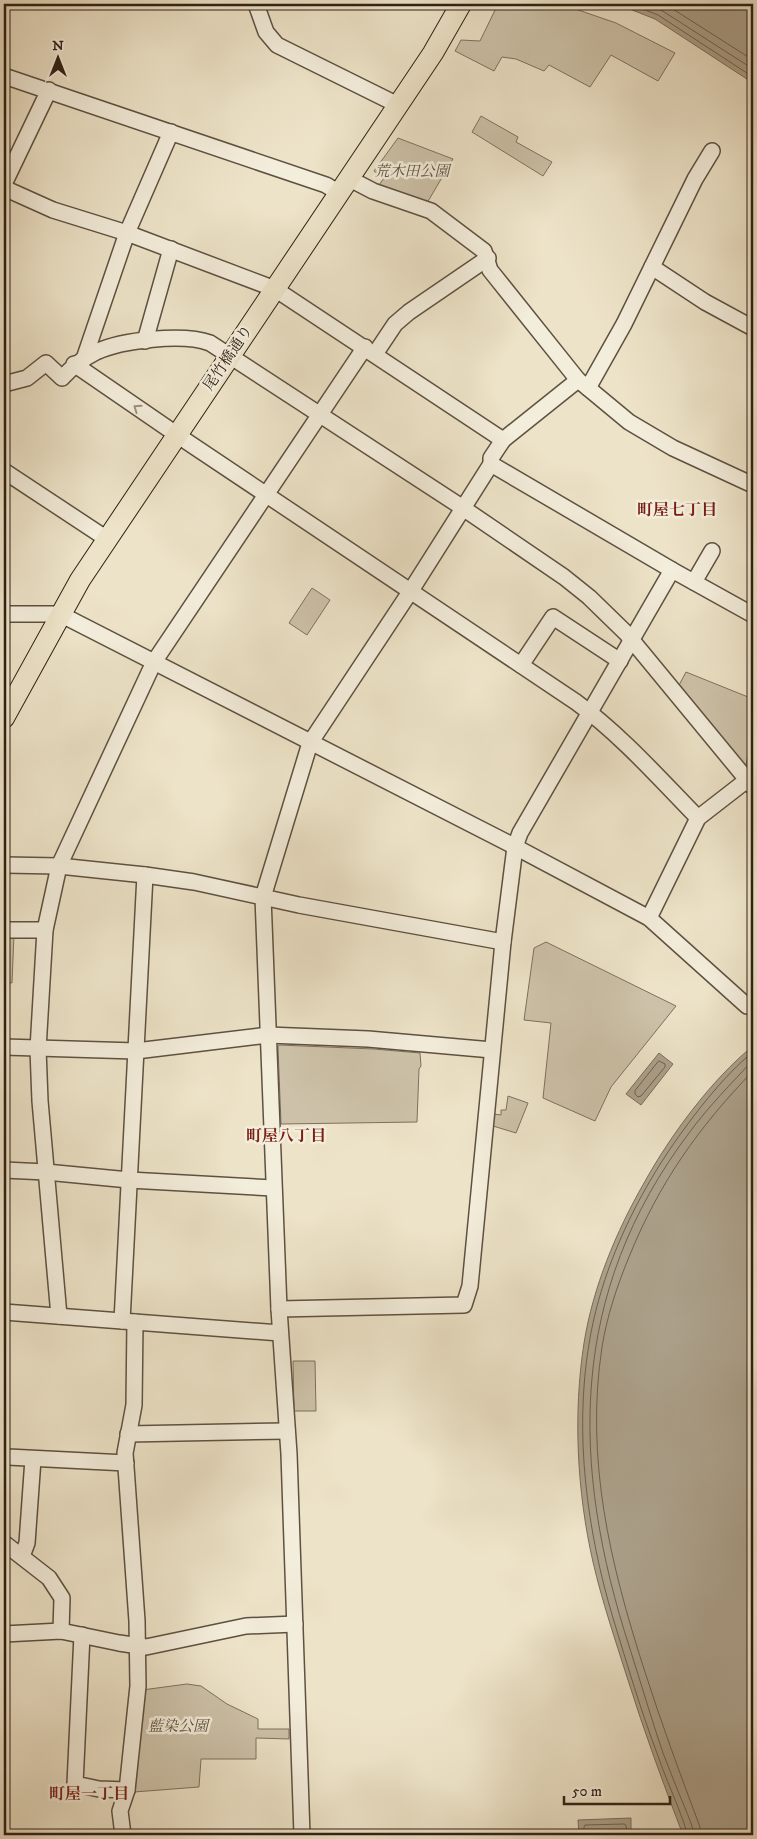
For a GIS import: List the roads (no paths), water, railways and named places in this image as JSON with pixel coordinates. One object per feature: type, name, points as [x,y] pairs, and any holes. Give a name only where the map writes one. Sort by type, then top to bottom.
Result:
[{"type":"main road","name":"尾竹橋通り","points":[[5,715],[60,614],[107,539],[433,54],[461,4]]},
{"type":"street","points":[[256,4],[266,32],[277,45],[398,105]]},
{"type":"street","points":[[4,76],[326,185],[344,185],[373,191],[431,211],[484,251],[488,258],[490,270],[583,384],[630,422],[673,448],[753,485]]},
{"type":"street","points":[[4,184],[49,90]]},
{"type":"street","points":[[79,362],[127,233],[171,132]]},
{"type":"street","points":[[302,1835],[287,1431],[273,1188],[263,897],[310,743],[410,592],[491,464],[491,458],[503,440],[583,384],[624,324],[695,178],[712,151]]},
{"type":"street","points":[[4,188],[53,210],[127,233],[275,289],[370,350],[503,440]]},
{"type":"street","points":[[145,341],[171,249]]},
{"type":"street","points":[[60,1316],[40,1101],[38,1049],[45,930],[59,866],[154,662],[320,413],[370,350],[395,324],[409,312],[488,258]]},
{"type":"street","points":[[652,267],[705,302],[753,328]]},
{"type":"street","points":[[4,384],[27,378],[46,363],[62,378],[79,362],[96,352],[133,342],[189,338],[202,340],[320,413],[463,508],[589,597],[626,633],[750,784],[698,818],[649,918]]},
{"type":"street","points":[[79,362],[177,435],[590,712],[652,769],[698,818]]},
{"type":"street","points":[[491,464],[672,570],[753,614]]},
{"type":"street","points":[[4,471],[107,539]]},
{"type":"street","points":[[694,582],[712,551]]},
{"type":"street","points":[[279,1309],[464,1305],[470,1286],[503,942],[515,847],[520,834],[672,570]]},
{"type":"street","points":[[4,614],[60,614],[515,847],[649,918],[746,1006]]},
{"type":"street","points":[[521,666],[553,617],[620,661]]},
{"type":"street","points":[[4,865],[59,866],[194,882],[299,905],[503,942]]},
{"type":"street","points":[[123,1835],[120,1812],[127,1790],[138,1686],[138,1646],[126,1463],[128,1434],[134,1405],[128,1322],[129,1180],[145,875]]},
{"type":"street","points":[[4,930],[45,930]]},
{"type":"street","points":[[4,1047],[136,1052],[268,1034],[368,1039],[492,1050]]},
{"type":"street","points":[[4,1170],[129,1180],[273,1188]]},
{"type":"street","points":[[4,1312],[280,1333]]},
{"type":"street","points":[[128,1434],[287,1431]]},
{"type":"street","points":[[4,1456],[126,1463]]},
{"type":"street","points":[[22,1556],[27,1543],[33,1459]]},
{"type":"street","points":[[4,1543],[49,1578],[62,1598],[61,1631]]},
{"type":"street","points":[[4,1634],[61,1631],[146,1646],[246,1626],[295,1624]]},
{"type":"street","points":[[82,1635],[74,1784],[99,1789],[127,1790]]},
{"type":"water","points":[[617,4],[753,4],[753,83],[655,19]]},
{"type":"water","points":[[753,1046],[753,1835],[683,1835],[633,1697],[593,1562],[583,1508],[578,1453],[581,1370],[584,1343],[593,1301],[615,1240],[634,1202],[654,1165],[692,1110],[722,1075]]},
{"type":"water","points":[[659,1053],[673,1064],[641,1105],[626,1094]]},
{"type":"water","points":[[631,1818],[631,1835],[579,1835],[578,1820]]},
{"type":"district","name":"町屋七丁目","points":[[677,510]]},
{"type":"district","name":"町屋八丁目","points":[[286,1136]]},
{"type":"district","name":"町屋一丁目","points":[[89,1794]]},
{"type":"park label","name":"荒木田公園","points":[[412,171]]},
{"type":"park label","name":"藍染公園","points":[[178,1726]]}]
